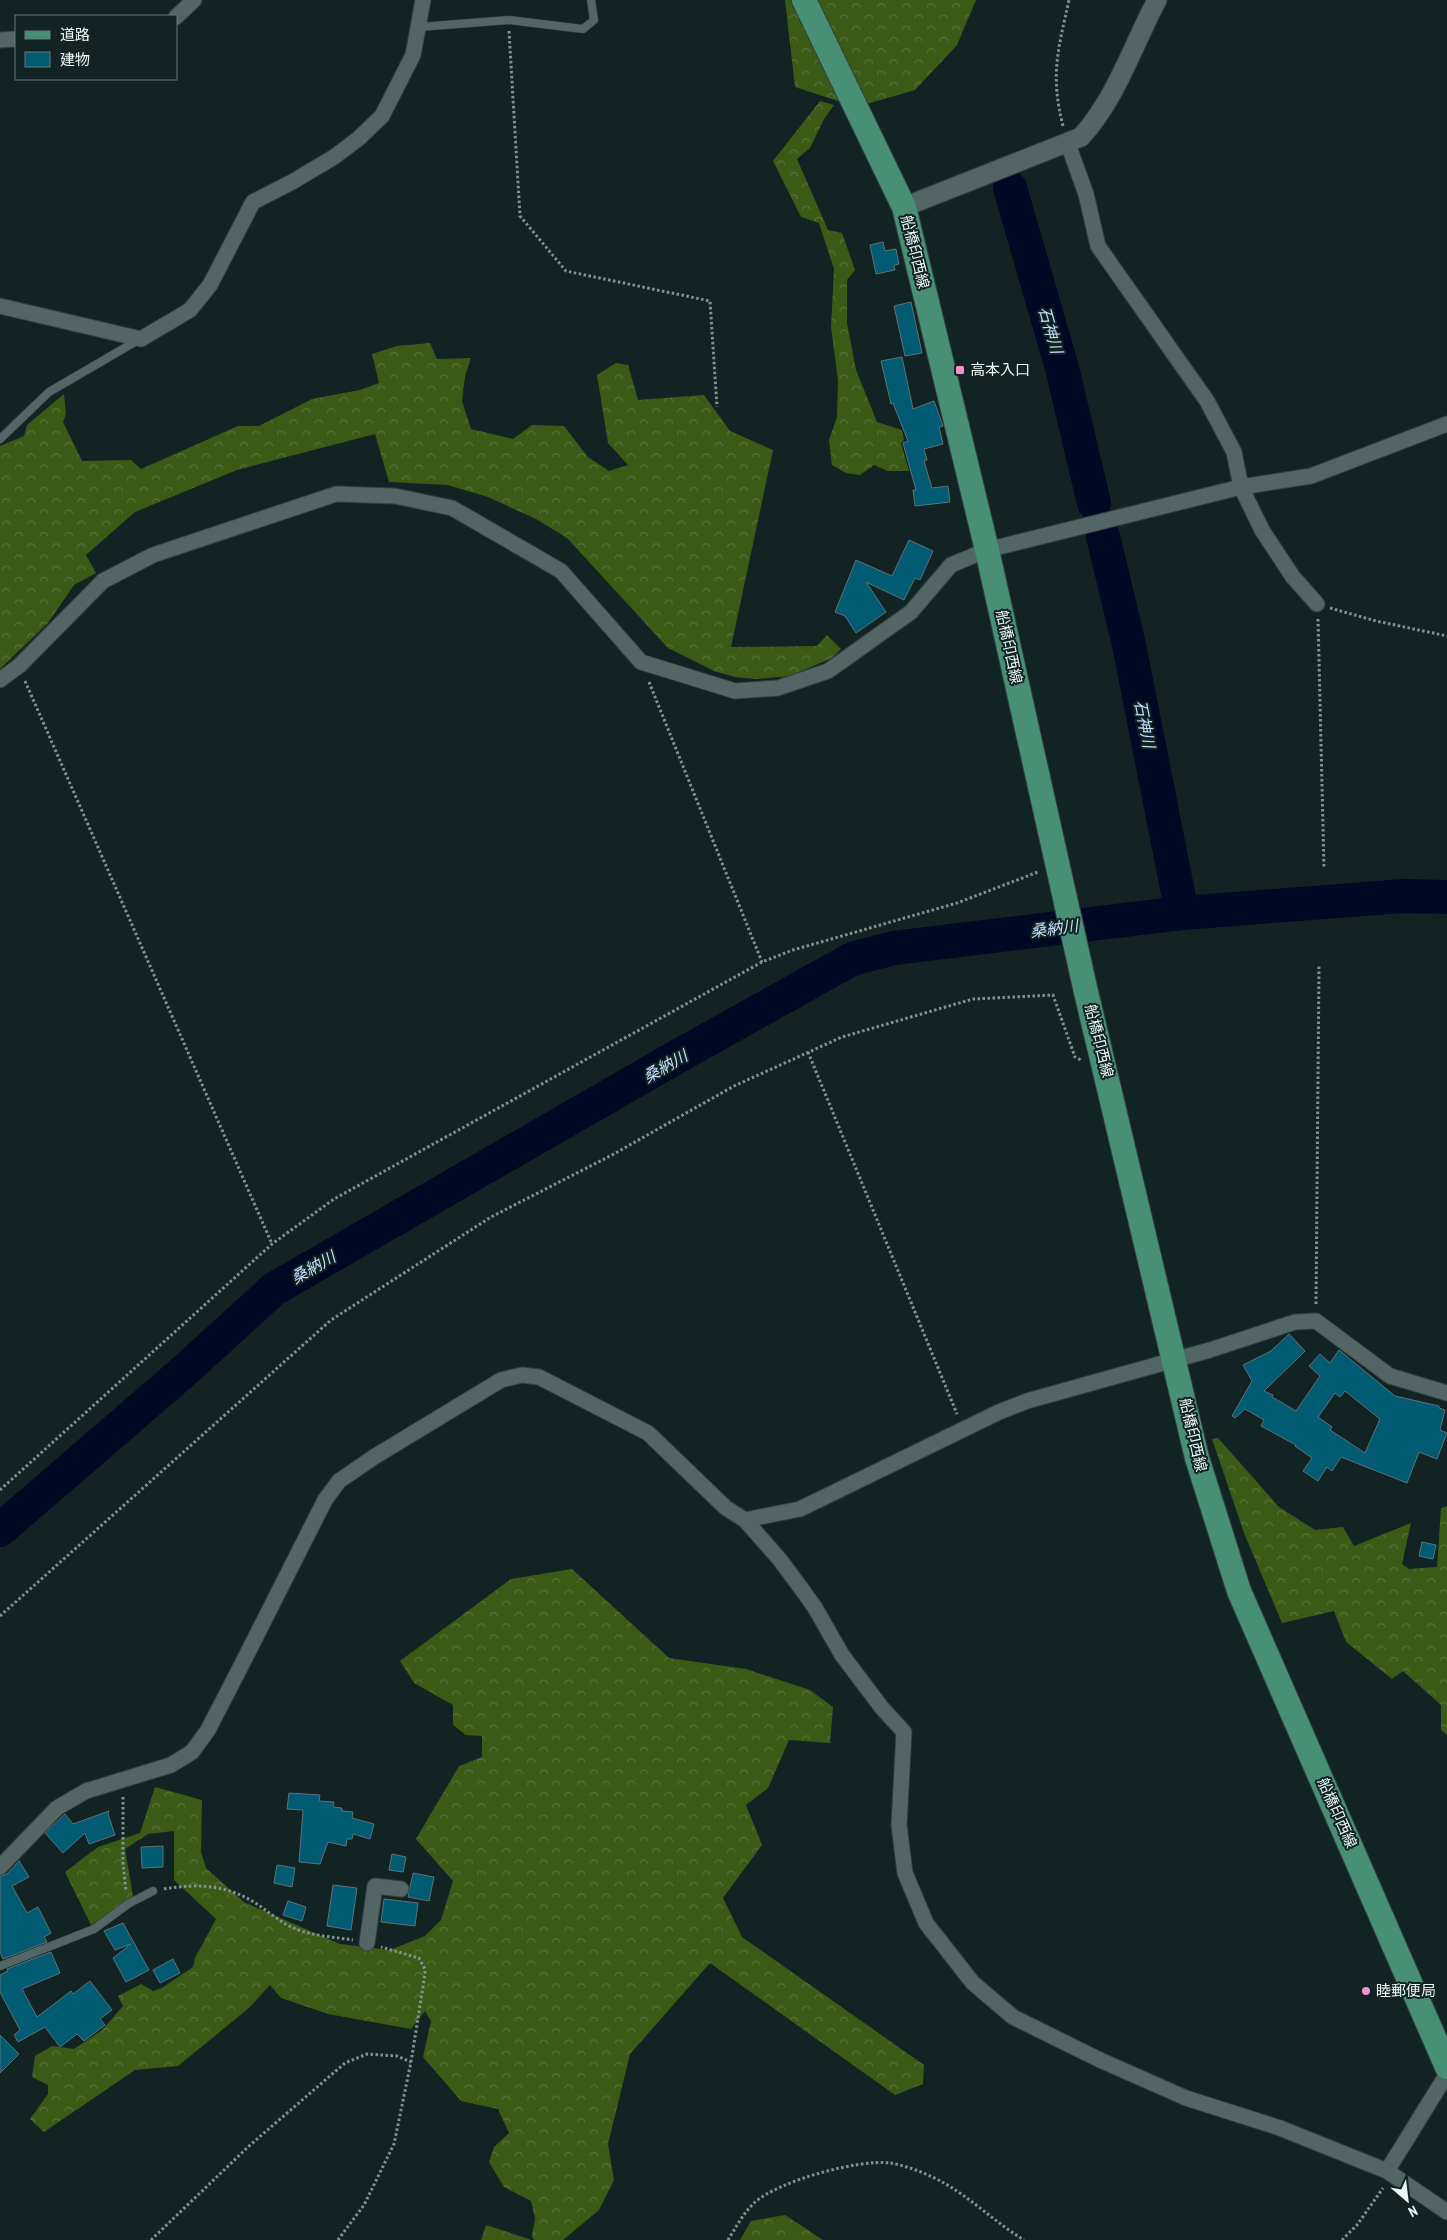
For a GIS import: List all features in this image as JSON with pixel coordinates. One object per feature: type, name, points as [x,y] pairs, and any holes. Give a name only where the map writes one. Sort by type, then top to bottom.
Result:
[{"type":"main road","name":"船橋印西線","points":[[804,0],[904,207],[987,550],[1086,992],[1175,1358],[1197,1458],[1239,1591],[1447,2067]]},
{"type":"street","points":[[178,15],[194,0]]},
{"type":"street","points":[[0,306],[141,339],[190,310],[210,285],[252,202],[292,182],[334,157],[358,139],[382,116],[413,55],[423,0]]},
{"type":"street","points":[[904,207],[1068,144],[1081,137],[1096,122],[1157,0]]},
{"type":"street","points":[[0,40],[15,39]]},
{"type":"street","points":[[1068,144],[1086,194],[1098,246],[1207,401],[1234,452],[1242,487],[1262,530],[1293,576],[1317,604]]},
{"type":"street","points":[[0,680],[18,666],[103,581],[153,555],[336,494],[394,496],[452,508],[561,571],[641,662],[735,691],[778,688],[828,671],[910,612],[951,565],[987,550],[1242,487],[1311,476],[1447,424]]},
{"type":"street","points":[[745,1520],[800,1509],[999,1412],[1027,1401],[1175,1358],[1210,1350],[1295,1322],[1316,1321],[1390,1376],[1447,1393]]},
{"type":"street","points":[[0,1867],[57,1808],[86,1790],[171,1765],[192,1752],[208,1730],[325,1500],[339,1481],[454,1407],[501,1380],[522,1375],[539,1377],[648,1433],[726,1508],[745,1520],[781,1561],[814,1606],[842,1655],[882,1708],[904,1732],[898,1825],[905,1873],[926,1923],[973,1983],[1013,2017],[1100,2060],[1186,2098],[1280,2128],[1390,2173],[1447,2212]]},
{"type":"street","points":[[367,1943],[375,1886],[401,1889]]},
{"type":"street","points":[[1390,2173],[1447,2074]]},
{"type":"lane","points":[[419,27],[509,20],[583,29],[594,20],[591,0]]},
{"type":"lane","points":[[0,439],[49,392],[141,339]]},
{"type":"lane","points":[[0,1966],[94,1929],[128,1904],[153,1891]]},
{"type":"path","points":[[1068,144],[1057,100],[1055,75],[1057,50],[1069,0]]},
{"type":"path","points":[[509,20],[520,216],[566,271],[710,301],[717,407]]},
{"type":"path","points":[[1324,868],[1317,604],[1376,621],[1447,636]]},
{"type":"path","points":[[641,662],[762,962]]},
{"type":"path","points":[[18,666],[272,1244]]},
{"type":"path","points":[[0,1490],[272,1244],[334,1198],[762,962],[793,950],[1060,875]]},
{"type":"path","points":[[1316,1321],[1319,965]]},
{"type":"path","points":[[0,1616],[331,1320],[491,1218],[612,1154],[734,1086],[842,1037],[973,999],[1053,995],[1075,1057],[1106,1071]]},
{"type":"path","points":[[808,1052],[964,1430]]},
{"type":"path","points":[[123,1779],[123,1863],[128,1904]]},
{"type":"path","points":[[153,1891],[190,1885],[222,1889],[243,1895],[294,1929],[367,1943],[418,1958],[425,1969],[411,2062],[394,2144],[364,2205],[338,2240]]},
{"type":"path","points":[[151,2240],[249,2146],[345,2063],[367,2054],[396,2056],[411,2062]]},
{"type":"path","points":[[728,2240],[744,2214],[756,2201],[778,2188],[818,2174],[858,2164],[890,2163],[908,2168],[944,2183],[1024,2240]]},
{"type":"path","points":[[1342,2240],[1357,2225],[1390,2173]]},
{"type":"green space","points":[[785,0],[976,0],[957,45],[915,90],[856,107],[795,87]]},
{"type":"green space","points":[[820,101],[834,105],[824,119],[810,148],[797,159],[828,230],[842,233],[855,270],[847,280],[847,323],[856,370],[877,422],[902,430],[904,440],[901,443],[909,471],[888,471],[874,465],[860,475],[846,473],[832,465],[829,440],[837,417],[838,381],[831,327],[834,269],[819,223],[801,217],[773,161]]},
{"type":"green space","points":[[430,343],[437,359],[471,358],[465,376],[462,401],[471,429],[513,439],[532,425],[564,426],[588,457],[609,471],[628,465],[608,443],[597,375],[616,363],[628,365],[638,400],[704,395],[730,431],[773,450],[731,647],[817,646],[827,635],[841,649],[832,658],[790,676],[757,679],[735,677],[714,671],[668,648],[567,538],[536,519],[488,497],[448,485],[389,482],[375,434],[237,470],[135,512],[86,555],[96,573],[74,585],[48,623],[0,669],[0,446],[24,436],[27,425],[64,394],[66,414],[63,422],[82,461],[131,460],[141,469],[238,426],[259,426],[312,399],[360,390],[379,383],[372,354],[397,346]]},
{"type":"green space","points":[[1218,1438],[1279,1507],[1315,1530],[1343,1527],[1354,1546],[1411,1523],[1402,1564],[1409,1569],[1437,1567],[1441,1508],[1447,1506],[1447,1735],[1441,1730],[1441,1705],[1403,1671],[1392,1679],[1346,1642],[1334,1611],[1282,1623],[1244,1533],[1212,1439]]},
{"type":"green space","points":[[572,1569],[669,1658],[746,1669],[810,1690],[833,1707],[830,1743],[789,1740],[768,1788],[746,1805],[762,1845],[723,1898],[742,1937],[924,2065],[923,2084],[895,2095],[710,1963],[630,2054],[608,2144],[614,2180],[599,2210],[563,2240],[534,2240],[532,2236],[535,2218],[531,2201],[504,2187],[489,2162],[494,2147],[509,2133],[498,2109],[461,2101],[423,2057],[431,2021],[425,2011],[411,2029],[328,2014],[281,1998],[270,1985],[249,2008],[178,2066],[135,2070],[44,2132],[30,2119],[48,2094],[48,2085],[32,2077],[35,2056],[52,2046],[74,2049],[102,2030],[123,2006],[118,1996],[141,1984],[153,1991],[162,1988],[193,1967],[195,1958],[216,1919],[174,1880],[174,1831],[148,1834],[125,1849],[133,1897],[91,1925],[65,1872],[98,1847],[140,1833],[155,1787],[202,1800],[201,1852],[206,1868],[244,1902],[340,1944],[390,1950],[425,1936],[441,1920],[453,1881],[416,1839],[459,1766],[482,1757],[482,1736],[466,1735],[453,1725],[453,1705],[414,1683],[400,1661],[511,1579]]},
{"type":"green space","points":[[785,2215],[823,2240],[740,2240],[751,2221]]},
{"type":"green space","points":[[486,2225],[529,2239],[530,2240],[481,2240]]},
{"type":"building","points":[[883,242],[885,251],[896,249],[899,264],[894,265],[895,270],[876,274],[870,245]]},
{"type":"building","points":[[911,302],[922,353],[905,356],[894,306]]},
{"type":"building","points":[[902,357],[913,409],[934,401],[943,426],[939,427],[943,444],[924,449],[927,460],[924,461],[932,488],[948,486],[950,502],[915,506],[913,490],[916,490],[903,443],[908,441],[893,403],[891,404],[881,361]]},
{"type":"building","points":[[909,540],[933,551],[920,580],[915,578],[904,600],[866,582],[886,612],[856,633],[845,616],[835,612],[856,560],[892,576]]},
{"type":"building","points":[[1289,1334],[1305,1351],[1264,1391],[1296,1411],[1320,1376],[1309,1366],[1320,1354],[1330,1363],[1339,1350],[1395,1396],[1439,1406],[1439,1408],[1445,1410],[1440,1430],[1447,1433],[1437,1459],[1419,1452],[1407,1483],[1341,1457],[1332,1471],[1327,1467],[1318,1481],[1303,1471],[1312,1458],[1296,1445],[1261,1426],[1264,1420],[1245,1409],[1235,1418],[1232,1416],[1252,1381],[1243,1365],[1271,1351]],"holes":[[[1345,1391],[1380,1419],[1365,1453],[1330,1430],[1332,1427],[1318,1417],[1335,1393],[1340,1397]]]},
{"type":"building","points":[[1422,1542],[1436,1545],[1433,1559],[1419,1556]]},
{"type":"building","points":[[289,1793],[320,1795],[319,1801],[334,1802],[333,1807],[342,1808],[342,1811],[353,1812],[352,1818],[374,1824],[370,1839],[353,1834],[352,1839],[347,1839],[346,1846],[328,1842],[320,1864],[299,1862],[303,1810],[287,1809]]},
{"type":"building","points":[[109,1811],[108,1814],[115,1835],[89,1844],[85,1833],[63,1853],[45,1833],[65,1814],[73,1824]]},
{"type":"building","points":[[163,1846],[163,1867],[142,1868],[141,1847]]},
{"type":"building","points":[[392,1854],[406,1857],[403,1872],[389,1870]]},
{"type":"building","points":[[19,1861],[29,1877],[12,1886],[27,1913],[38,1907],[51,1933],[44,1937],[47,1942],[3,1959],[0,1952],[0,1876],[7,1874]]},
{"type":"building","points":[[277,1865],[295,1868],[292,1887],[274,1883]]},
{"type":"building","points":[[413,1873],[434,1877],[429,1901],[408,1897]]},
{"type":"building","points":[[333,1885],[357,1888],[351,1930],[327,1926]]},
{"type":"building","points":[[384,1899],[418,1903],[415,1926],[381,1922]]},
{"type":"building","points":[[288,1901],[306,1907],[302,1921],[283,1915]]},
{"type":"building","points":[[123,1923],[149,1970],[126,1982],[113,1958],[131,1944],[115,1950],[104,1931]]},
{"type":"building","points":[[51,1952],[60,1973],[22,1989],[37,2017],[71,1991],[73,1994],[90,1981],[112,2010],[100,2019],[105,2025],[84,2041],[77,2034],[60,2047],[45,2027],[18,2042],[14,2035],[20,2030],[0,1992],[0,1975],[8,1971],[7,1969]]},
{"type":"building","points":[[173,1959],[180,1973],[160,1983],[153,1970]]},
{"type":"building","points":[[0,2035],[19,2054],[0,2073]]},
{"type":"waterway","name":"石神川","points":[[1010,188],[1062,368],[1094,503]]},
{"type":"waterway","name":"石神川","points":[[1103,536],[1129,645],[1182,913]]},
{"type":"waterway","name":"桑納川","points":[[0,1530],[183,1372],[274,1289],[680,1055],[852,959],[894,948],[1182,913],[1403,896],[1447,897]]},
{"type":"place","name":"高本入口","points":[[960,370]]},
{"type":"place","name":"睦郵便局","points":[[1366,1991]]}]
